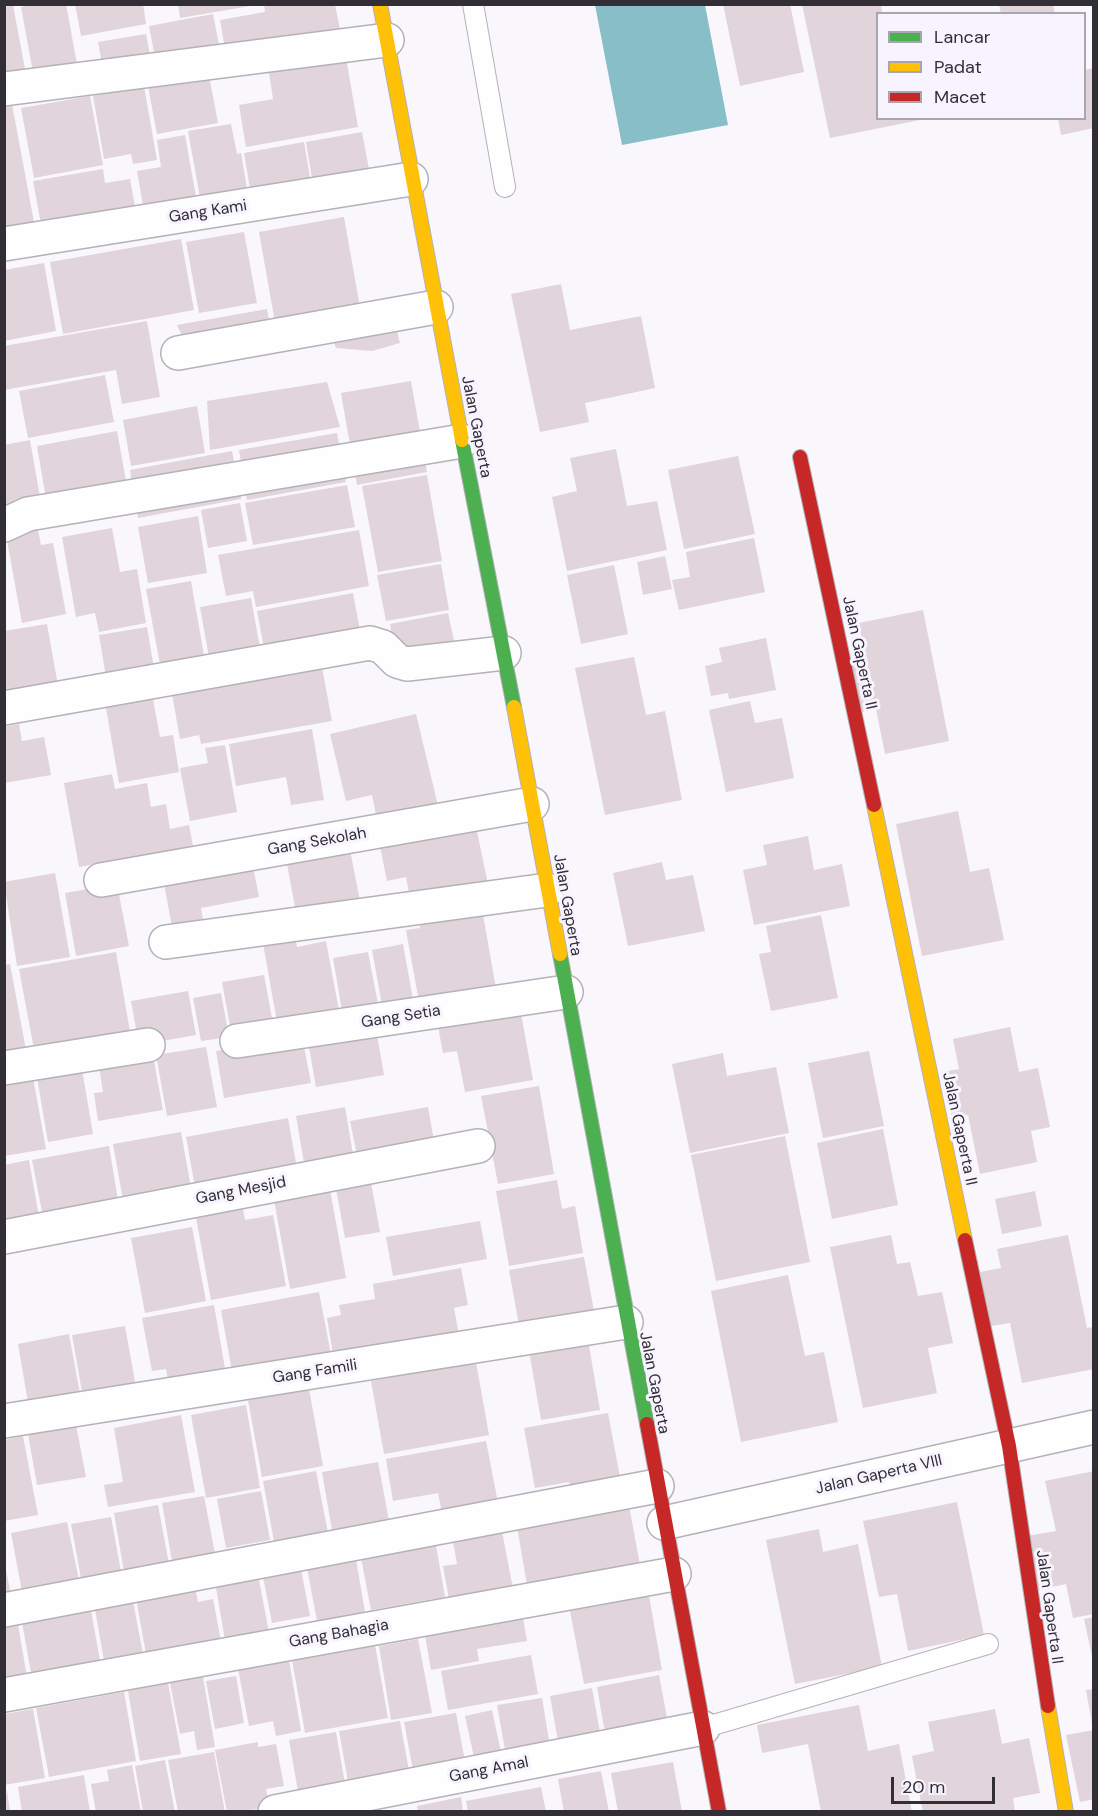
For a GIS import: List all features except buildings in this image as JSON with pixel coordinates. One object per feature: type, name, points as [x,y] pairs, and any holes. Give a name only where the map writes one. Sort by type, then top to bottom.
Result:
[{"type":"street","name":"Jalan Gaperta","points":[[380,4],[411,179],[504,653],[626,1322],[719,1812]]},
{"type":"street","points":[[4,89],[387,40]]},
{"type":"street","name":"Gang Kami","points":[[4,244],[411,179]]},
{"type":"street","points":[[178,353],[436,307]]},
{"type":"street","points":[[4,525],[28,514],[462,441]]},
{"type":"street","name":"Jalan Gaperta II","points":[[800,457],[1010,1446],[1036,1637],[1066,1812]]},
{"type":"street","points":[[4,708],[370,643],[383,646],[398,660],[407,664],[504,653]]},
{"type":"street","name":"Gang Sekolah","points":[[101,880],[532,804]]},
{"type":"street","points":[[166,942],[547,890]]},
{"type":"street","name":"Gang Setia","points":[[237,1041],[566,992]]},
{"type":"street","points":[[4,1068],[148,1045]]},
{"type":"street","name":"Gang Mesjid","points":[[4,1237],[478,1146]]},
{"type":"street","name":"Gang Famili","points":[[4,1421],[626,1322]]},
{"type":"street","name":"Jalan Gaperta VIII","points":[[664,1523],[1094,1427]]},
{"type":"street","points":[[4,1610],[657,1486]]},
{"type":"street","name":"Gang Bahagia","points":[[4,1695],[674,1574]]},
{"type":"street","name":"Gang Amal","points":[[275,1812],[703,1728]]},
{"type":"lane","points":[[473,4],[505,188]]},
{"type":"lane","points":[[703,1728],[988,1644]]},
{"type":"water","points":[[595,5],[705,5],[728,125],[622,145]]},
{"type":"traffic: fast","points":[[462,440],[514,707]]},
{"type":"traffic: fast","points":[[560,954],[647,1424]]},
{"type":"traffic: slow","points":[[380,4],[462,440]]},
{"type":"traffic: slow","points":[[514,707],[560,954]]},
{"type":"traffic: slow","points":[[874,805],[965,1240]]},
{"type":"traffic: slow","points":[[1048,1706],[1066,1812]]},
{"type":"traffic: jam","points":[[800,457],[874,805]]},
{"type":"traffic: jam","points":[[965,1240],[1009,1446],[1048,1706]]},
{"type":"traffic: jam","points":[[647,1424],[719,1812]]}]
